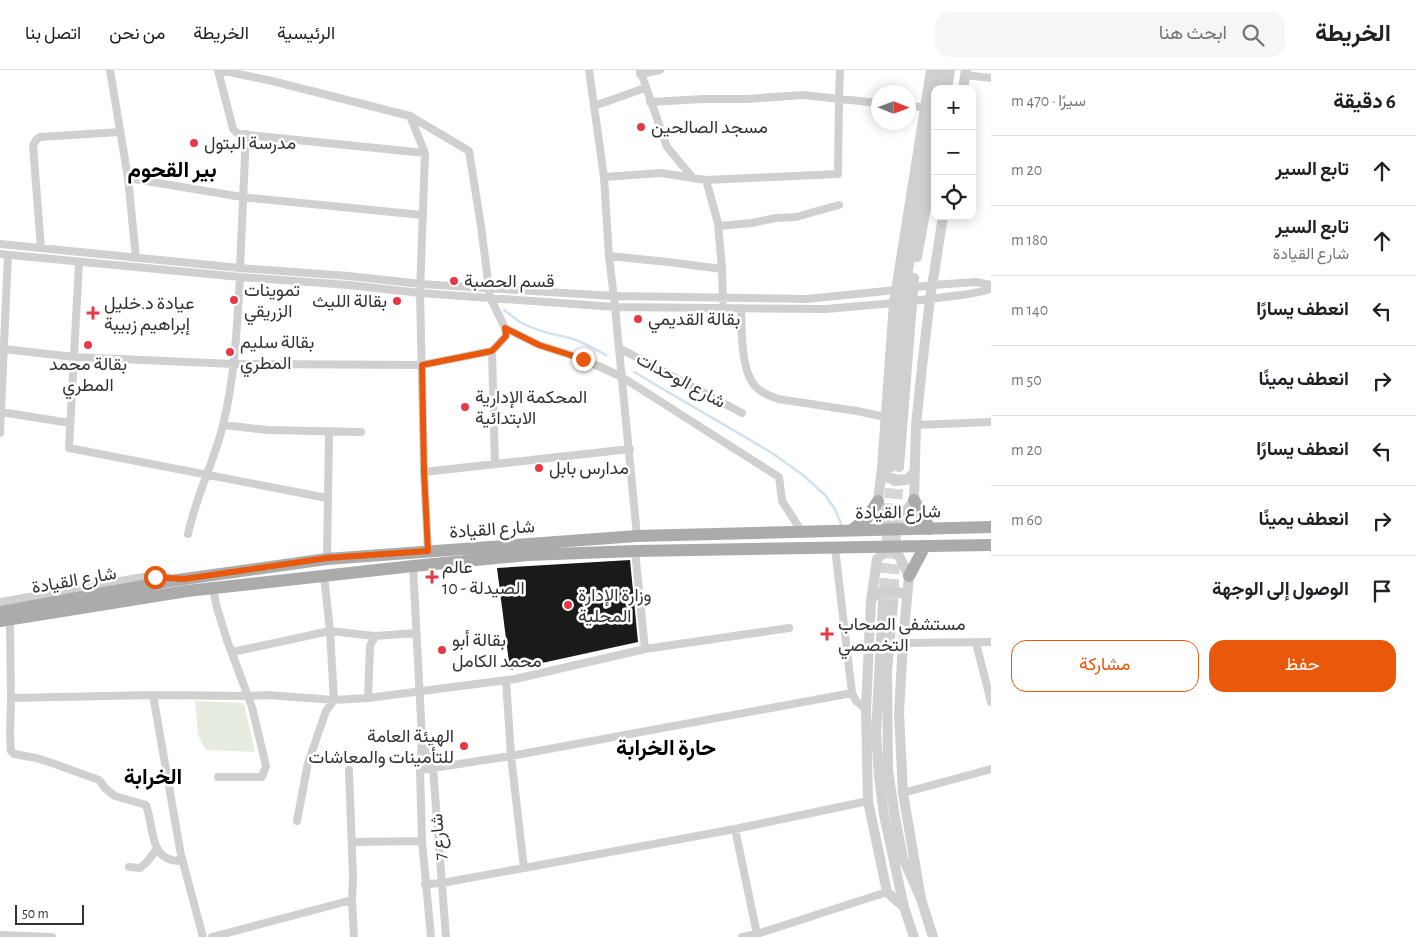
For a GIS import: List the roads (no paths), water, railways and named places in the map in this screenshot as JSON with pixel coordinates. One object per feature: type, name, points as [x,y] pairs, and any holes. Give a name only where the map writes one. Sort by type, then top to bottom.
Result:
[{"type":"main road","points":[[914,500],[930,529]]},
{"type":"main road","points":[[852,530],[867,518],[878,501]]},
{"type":"main road","name":"شارع القيادة","points":[[4,616],[327,558],[637,536],[991,527]]},
{"type":"main road","name":"شارع القيادة","points":[[185,585],[213,588],[528,555],[636,551],[991,545]]},
{"type":"main road","points":[[909,576],[925,546]]},
{"type":"street","points":[[110,70],[128,178],[136,258]]},
{"type":"street","points":[[4,350],[74,357],[234,364],[422,365],[492,351],[506,336],[505,328],[490,297],[469,151],[410,116],[272,81],[219,70],[233,129],[238,134],[425,153]]},
{"type":"street","points":[[589,70],[604,177],[609,256],[616,307],[637,536]]},
{"type":"street","points":[[660,70],[640,72],[667,147],[693,178]]},
{"type":"street","points":[[604,177],[661,174],[706,180],[838,174],[840,70]]},
{"type":"street","points":[[891,467],[885,417],[894,303],[931,70]]},
{"type":"street","points":[[938,85],[940,70]]},
{"type":"street","points":[[948,85],[950,70]]},
{"type":"street","points":[[964,85],[966,72],[991,78]]},
{"type":"street","points":[[594,106],[645,88]]},
{"type":"street","points":[[650,102],[803,95],[871,102]]},
{"type":"street","points":[[916,106],[924,107]]},
{"type":"street","points":[[410,116],[425,153],[420,293],[424,472],[428,551]]},
{"type":"street","points":[[915,472],[906,480],[895,481],[887,476],[891,467],[907,277],[931,128]]},
{"type":"street","points":[[40,248],[33,146],[36,140],[40,137],[120,132]]},
{"type":"street","points":[[188,534],[192,515],[223,425],[234,364],[246,134]]},
{"type":"street","points":[[932,175],[914,273],[891,467],[878,501],[892,530],[914,500],[916,425],[930,299],[942,220]]},
{"type":"street","points":[[128,178],[242,197],[422,215]]},
{"type":"street","points":[[706,180],[719,226],[723,308]]},
{"type":"street","points":[[719,226],[796,216],[839,205]]},
{"type":"street","points":[[0,244],[136,258],[420,293],[616,307],[826,308],[894,303],[976,293],[991,286]]},
{"type":"street","points":[[0,433],[4,350],[4,255],[79,263],[348,276],[421,284],[614,296],[806,299],[932,285],[976,282],[991,286]]},
{"type":"street","points":[[609,256],[722,269]]},
{"type":"street","points":[[79,263],[69,448],[327,498]]},
{"type":"street","points":[[741,308],[743,354],[748,373],[756,387],[778,399],[885,417]]},
{"type":"street","points":[[505,328],[539,345],[583,359],[622,377],[779,477],[782,501],[802,532]]},
{"type":"street","name":"شارع الوحدات","points":[[619,348],[742,413]]},
{"type":"street","points":[[492,351],[494,464]]},
{"type":"street","points":[[1,412],[70,423]]},
{"type":"street","points":[[916,425],[991,422]]},
{"type":"street","points":[[223,425],[267,430],[361,432]]},
{"type":"street","points":[[327,558],[329,432]]},
{"type":"street","points":[[424,472],[630,449]]},
{"type":"street","points":[[904,907],[887,892],[868,802],[866,709],[871,601],[878,559],[892,546],[909,576],[903,643],[900,713],[903,793],[921,899]]},
{"type":"street","points":[[834,548],[852,693],[856,701],[866,709]]},
{"type":"street","points":[[636,551],[646,649]]},
{"type":"street","name":"شارع 7","points":[[413,566],[422,739],[420,770],[422,842],[431,937]]},
{"type":"street","points":[[297,821],[308,762],[326,711],[334,700],[330,631],[324,575]]},
{"type":"street","points":[[213,588],[217,608],[248,696],[266,766],[262,777],[218,777]]},
{"type":"street","points":[[871,601],[875,594],[888,589],[898,591],[907,596]]},
{"type":"street","points":[[914,937],[904,907],[884,815],[876,741],[888,604],[888,770],[903,858],[921,899],[933,937]]},
{"type":"street","points":[[4,616],[11,698],[11,752],[52,763],[99,780],[106,790],[114,796],[146,805],[150,816],[156,850],[165,859],[182,861]]},
{"type":"street","points":[[11,698],[153,695],[248,696],[267,694],[334,700],[368,698],[506,680],[646,649],[789,628]]},
{"type":"street","points":[[232,652],[330,631],[375,636],[416,633]]},
{"type":"street","points":[[368,698],[370,646],[375,636]]},
{"type":"street","points":[[903,643],[991,642]]},
{"type":"street","points":[[976,643],[991,702]]},
{"type":"street","points":[[506,680],[511,756],[524,868]]},
{"type":"street","points":[[420,770],[511,756],[852,693]]},
{"type":"street","points":[[153,695],[182,861],[203,937]]},
{"type":"street","name":"شارع 7","points":[[422,739],[433,768],[446,937]]},
{"type":"street","points":[[903,793],[991,769]]},
{"type":"street","points":[[349,770],[354,937]]},
{"type":"street","points":[[425,884],[442,883],[735,829],[868,802]]},
{"type":"street","points":[[735,829],[756,934]]},
{"type":"street","points":[[352,842],[422,842]]},
{"type":"street","points":[[129,867],[140,868],[156,850]]},
{"type":"street","points":[[742,937],[887,892]]},
{"type":"street","points":[[212,937],[352,900]]},
{"type":"street","points":[[0,935],[52,937]]},
{"type":"waterway","points":[[504,310],[526,325],[570,338],[606,355]]},
{"type":"waterway","points":[[634,372],[772,453],[803,475],[825,495],[835,509],[841,524]]},
{"type":"tunnel","points":[[893,604],[899,467]]},
{"type":"tunnel","points":[[883,603],[891,470]]},
{"type":"place","name":"مسجد الصالحين","points":[[641,127]]},
{"type":"place","name":"مدرسة البتول","points":[[194,143]]},
{"type":"place","name":"قسم الحصبة","points":[[454,281]]},
{"type":"place","name":"تموينات الزريقي","points":[[234,300]]},
{"type":"place","name":"بقالة الليث","points":[[397,301]]},
{"type":"place","name":"عيادة د.خليل إبراهيم زبيبة","points":[[93,313]]},
{"type":"place","name":"بقالة القديمي","points":[[638,319]]},
{"type":"place","name":"بقالة محمد المطري","points":[[88,345]]},
{"type":"place","name":"بقالة سليم المطري","points":[[230,352]]},
{"type":"place","name":"المحكمة الإدارية الابتدائية","points":[[465,407]]},
{"type":"place","name":"مدارس بابل","points":[[539,468]]},
{"type":"place","name":"عالم الصيدلة - 10","points":[[432,577]]},
{"type":"place","name":"وزارة الإدارة المحلية","points":[[568,605]]},
{"type":"place","name":"مستشفى الصحاب التخصصي","points":[[827,634]]},
{"type":"place","name":"بقالة أبو محمد الكامل","points":[[442,650]]},
{"type":"place","name":"الهيئة العامة للتأمينات والمعاشات","points":[[464,746]]},
{"type":"district","name":"بير القحوم","points":[[172,169]]},
{"type":"district","name":"حارة الخرابة","points":[[666,747]]},
{"type":"district","name":"الخرابة","points":[[153,776]]}]
